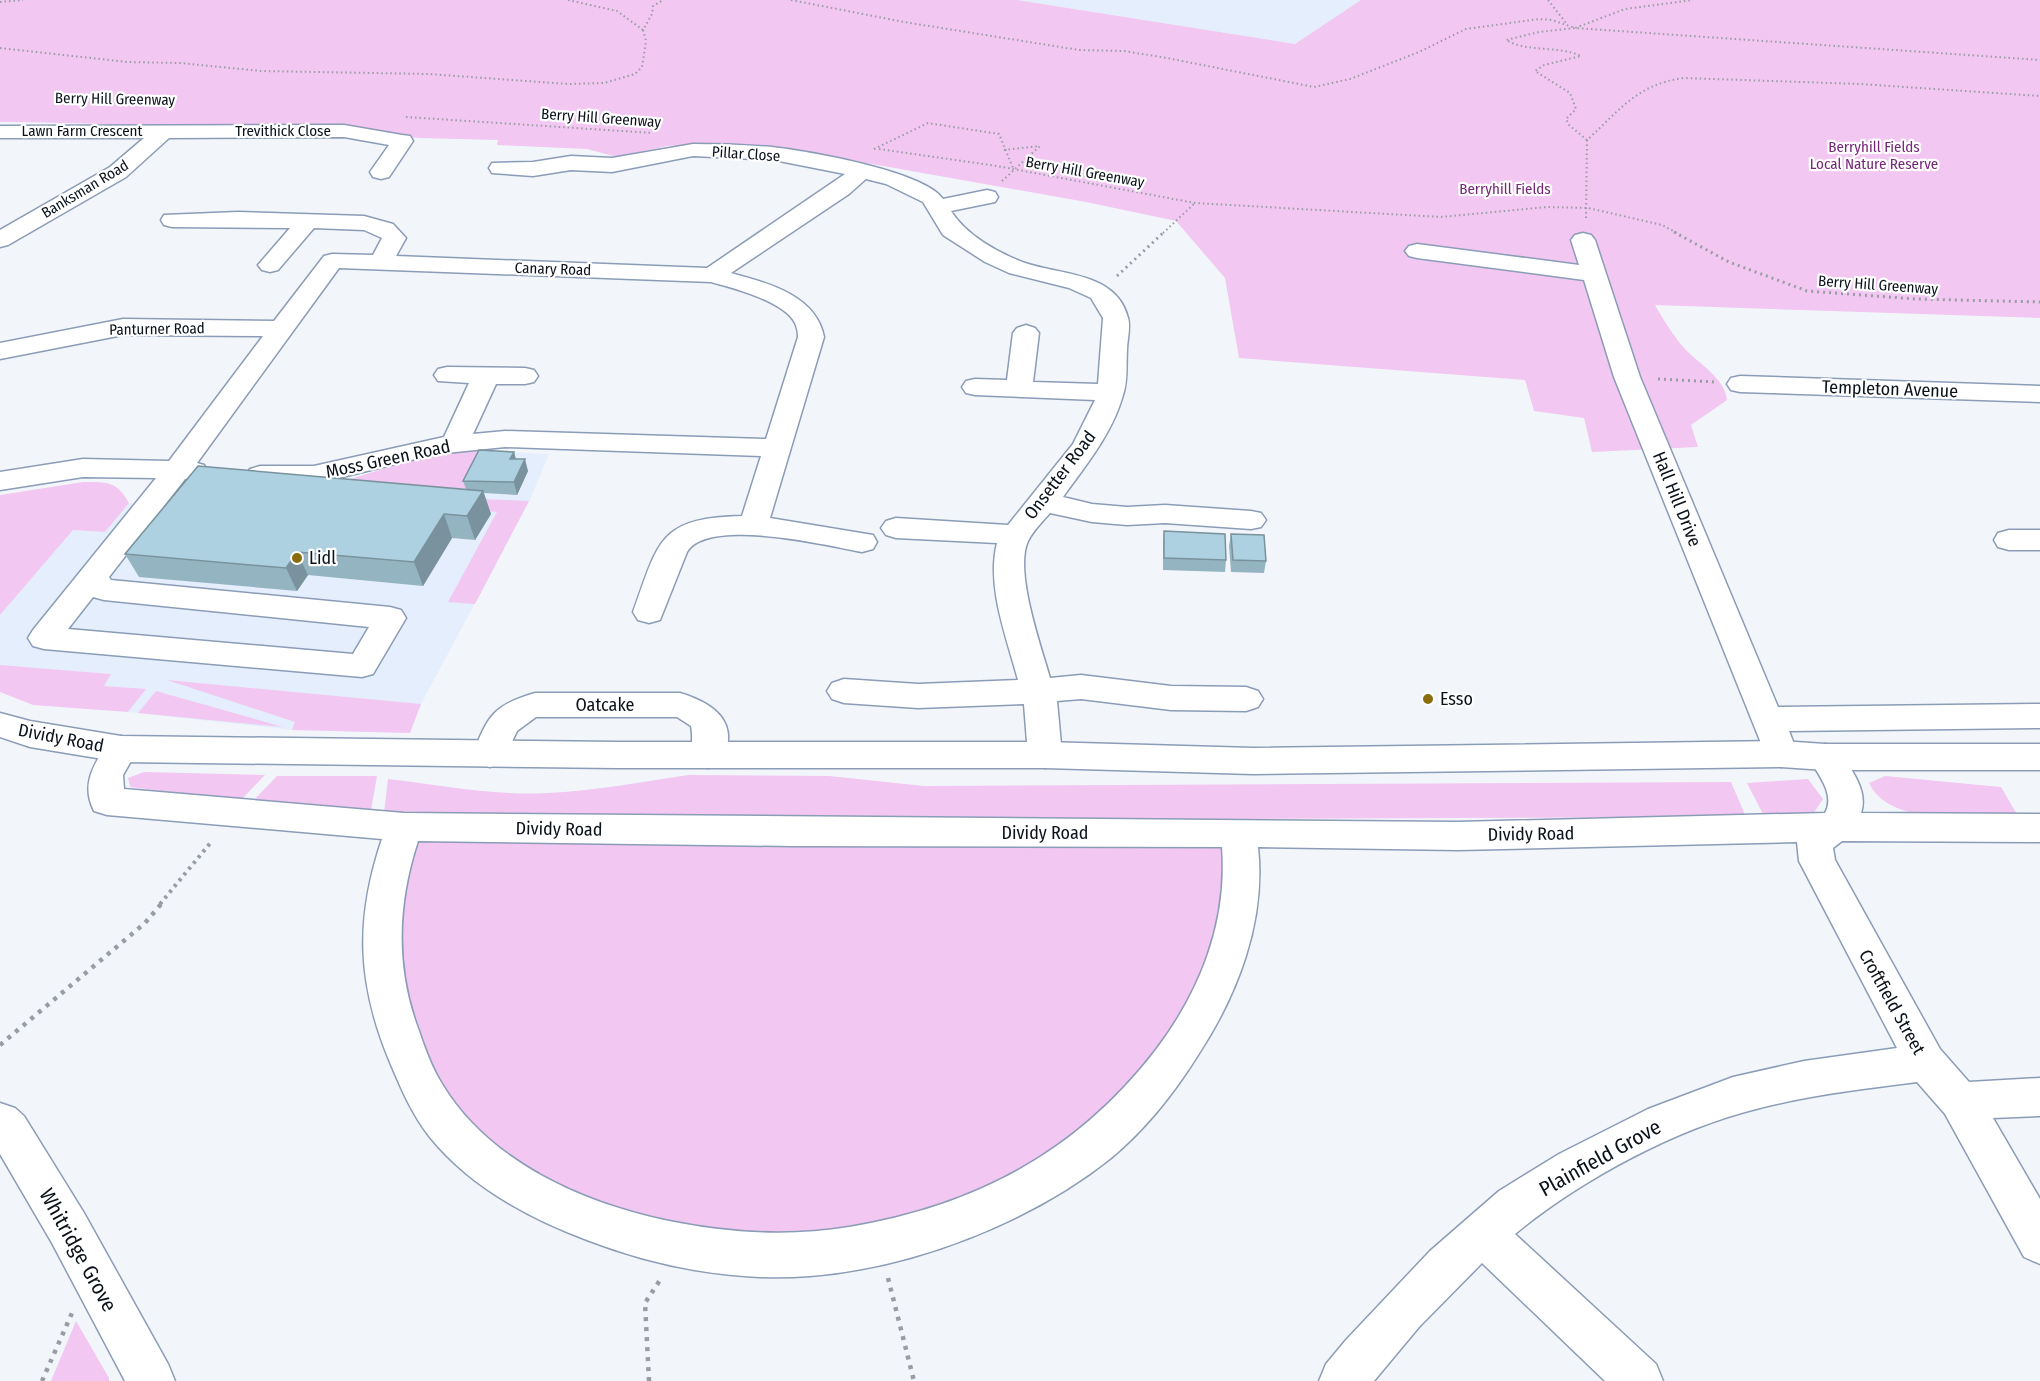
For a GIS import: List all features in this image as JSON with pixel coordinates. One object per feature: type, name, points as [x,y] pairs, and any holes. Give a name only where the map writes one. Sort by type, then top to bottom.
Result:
[{"type":"street","name":"Lawn Farm Crescent","points":[[0,132],[164,131]]},
{"type":"street","name":"Trevithick Close","points":[[164,131],[344,131],[399,152]]},
{"type":"street","name":"Banksman Road","points":[[0,240],[118,172],[141,154],[164,131]]},
{"type":"street","name":"Pillar Close","points":[[500,168],[533,170],[582,164],[612,165],[693,150],[868,160]]},
{"type":"street","points":[[712,275],[841,189],[868,160],[894,179],[931,198],[951,230],[993,257],[1017,268],[1078,283],[1100,293]]},
{"type":"street","points":[[622,183],[630,162]]},
{"type":"street","points":[[938,207],[987,197]]},
{"type":"street","points":[[172,220],[238,219],[364,224],[390,231],[394,238],[381,263]]},
{"type":"street","points":[[270,265],[308,221]]},
{"type":"street","name":"Hall Hill Drive","points":[[1582,240],[1625,371],[1781,754]]},
{"type":"street","points":[[1417,251],[1594,274]]},
{"type":"street","name":"Canary Road","points":[[93,576],[98,586],[104,590],[390,618],[362,666],[44,638],[93,576],[177,470],[332,261],[712,275],[756,288],[791,306],[807,320],[811,337],[753,527]]},
{"type":"street","name":"Onsetter Road","points":[[1045,755],[1041,704],[1017,616],[1010,579],[1009,556],[1017,535],[1086,446],[1101,419],[1111,393],[1116,318],[1108,302],[1100,293]]},
{"type":"street","name":"Panturner Road","points":[[0,351],[123,327],[281,329]]},
{"type":"street","points":[[1019,390],[1026,333]]},
{"type":"street","points":[[447,375],[525,376]]},
{"type":"street","points":[[454,444],[486,376]]},
{"type":"street","name":"Templeton Avenue","points":[[1740,384],[2040,394]]},
{"type":"street","points":[[975,387],[1111,393]]},
{"type":"street","name":"Moss Green Road","points":[[0,481],[83,468],[118,467],[285,477],[314,475],[436,446],[505,439],[777,448]]},
{"type":"street","points":[[1044,502],[1092,513],[1127,527],[1165,514],[1251,520]]},
{"type":"street","points":[[649,612],[673,551],[681,538],[693,530],[709,525],[790,529],[862,542]]},
{"type":"street","points":[[896,528],[1017,535]]},
{"type":"street","points":[[2009,540],[2040,540]]},
{"type":"street","points":[[844,692],[918,696],[1081,687],[1171,698],[1246,699]]},
{"type":"street","name":"Oatcake","points":[[490,754],[498,732],[507,718],[519,709],[535,705],[669,705],[688,708],[707,720],[710,734],[708,755]]},
{"type":"street","points":[[1767,718],[2040,716]]},
{"type":"street","name":"Dividy Road","points":[[0,725],[30,734],[122,750],[490,754],[1045,755],[1253,761],[1781,754],[1825,757],[2040,757]]},
{"type":"street","name":"Dividy Road","points":[[122,750],[106,775],[107,801],[404,827],[1458,836],[1834,827],[2040,828]]},
{"type":"street","name":"Croftfield Street","points":[[1825,757],[1844,787],[1847,805],[1844,816],[1814,844],[1816,861],[1926,1062],[1960,1101],[2040,1242]]},
{"type":"street","points":[[404,827],[389,869],[382,907],[379,944],[385,990],[398,1032],[429,1102],[453,1131],[476,1153],[539,1198],[581,1217],[630,1234],[681,1246],[742,1253],[811,1254],[879,1242],[933,1228],[982,1209],[1051,1175],[1096,1143],[1137,1104],[1176,1056],[1206,1007],[1229,949],[1238,915],[1242,875],[1239,833]]},
{"type":"street","name":"Plainfield Grove","points":[[1343,1381],[1374,1342],[1429,1282],[1482,1233],[1516,1205],[1587,1160],[1662,1123],[1735,1096],[1818,1078],[1926,1062]]},
{"type":"street","points":[[1960,1101],[2040,1097]]},
{"type":"street","name":"Whitridge Grove","points":[[0,1122],[9,1130],[91,1269],[151,1381]]},
{"type":"street","points":[[1482,1233],[1639,1381]]},
{"type":"path","points":[[0,2],[23,0]]},
{"type":"path","points":[[0,48],[127,62],[180,63],[261,72],[428,74],[568,84],[604,83],[635,74],[642,67],[646,41],[643,30],[630,16],[620,11],[568,0]]},
{"type":"path","points":[[643,30],[652,14],[653,6],[663,0]]},
{"type":"path","points":[[791,0],[994,37],[1079,50],[1124,51],[1167,58],[1314,87],[1350,79],[1371,71],[1419,52],[1466,29],[1539,19],[1552,20],[1575,28],[1625,9],[1694,0]]},
{"type":"path","points":[[1548,0],[1568,25]]},
{"type":"path","points":[[1587,140],[1569,125],[1566,119],[1576,109],[1570,93],[1535,70],[1544,65],[1581,56],[1565,50],[1521,45],[1506,40],[1539,32],[1575,28],[2040,60]]},
{"type":"path","points":[[1588,208],[1587,140],[1642,90],[1662,81],[1684,78],[1860,84],[2040,96]]},
{"type":"path","name":"Berry Hill Greenway","points":[[402,117],[449,118],[662,134]]},
{"type":"path","points":[[868,160],[928,123],[999,134],[1004,150],[1013,169],[1040,146],[1004,150]]},
{"type":"path","name":"Berry Hill Greenway","points":[[868,160],[1013,169],[1195,203],[1336,213],[1441,216],[1548,207],[1588,208],[1662,225],[1729,262],[1807,291],[1916,299],[2040,302]]},
{"type":"path","points":[[1100,293],[1195,203]]},
{"type":"path","points":[[1625,371],[1740,384]]},
{"type":"path","points":[[0,1045],[145,923],[235,812]]},
{"type":"path","points":[[879,1242],[914,1381]]},
{"type":"path","points":[[649,1381],[645,1303],[681,1246]]},
{"type":"path","points":[[42,1381],[91,1269]]},
{"type":"shaded area","points":[[1017,0],[1361,0],[1295,44]]},
{"type":"shaded area","points":[[485,451],[549,454],[529,502],[421,704],[410,733],[292,730],[128,712],[145,690],[103,686],[110,674],[0,665],[0,615],[73,530],[105,532],[129,503],[194,508],[327,486],[435,455]]},
{"type":"green space","name":"Berryhill Fields","points":[[0,0],[1017,0],[1295,44],[1361,0],[2040,0],[2040,318],[1655,305],[1681,344],[1717,378],[1727,400],[1691,425],[1698,447],[1592,452],[1584,418],[1534,411],[1525,380],[1239,358],[1225,278],[1176,221],[1086,202],[799,151],[703,144],[667,146],[617,157],[587,149],[497,145],[498,140],[0,122]]},
{"type":"green space","points":[[460,451],[485,451],[460,498],[529,501],[475,604],[448,602],[497,512],[262,491],[327,486],[406,462]]},
{"type":"green space","points":[[83,482],[110,484],[120,490],[129,503],[105,532],[73,530],[0,615],[0,495]]},
{"type":"green space","points":[[0,665],[111,674],[104,686],[146,689],[128,712],[33,705],[0,692]]},
{"type":"green space","points":[[167,680],[421,704],[410,733],[292,730],[295,722]]},
{"type":"green space","points":[[156,691],[283,727],[138,713]]},
{"type":"green space","points":[[144,772],[265,775],[240,801],[130,787],[128,778]]},
{"type":"green space","points":[[688,775],[829,776],[924,786],[1731,782],[1746,817],[1219,819],[384,813],[388,779],[527,794],[618,786]]},
{"type":"green space","points":[[277,776],[377,776],[371,810],[252,802]]},
{"type":"green space","points":[[1885,776],[2001,787],[2018,816],[1958,817],[1914,813],[1895,807],[1880,797],[1869,783]]},
{"type":"green space","points":[[1808,779],[1823,799],[1813,814],[1763,814],[1747,783]]},
{"type":"green space","points":[[404,827],[1239,833],[1229,949],[1096,1143],[879,1242],[681,1246],[453,1131],[385,990]]},
{"type":"green space","points":[[76,1321],[109,1378],[109,1381],[51,1381]]},
{"type":"building","points":[[479,450],[514,452],[510,459],[525,459],[514,482],[463,481]]},
{"type":"building","name":"Lidl","points":[[198,466],[483,491],[467,516],[444,514],[414,562],[297,552],[286,568],[125,554]]},
{"type":"building","points":[[1164,531],[1225,534],[1226,560],[1164,558]]},
{"type":"building","points":[[1231,534],[1264,535],[1266,561],[1233,560]]},
{"type":"place","name":"Lidl","points":[[297,558]]},
{"type":"place","name":"Esso","points":[[1428,699]]},
{"type":"park label","name":"Berryhill Fields Local Nature Reserve","points":[[1874,156]]}]
